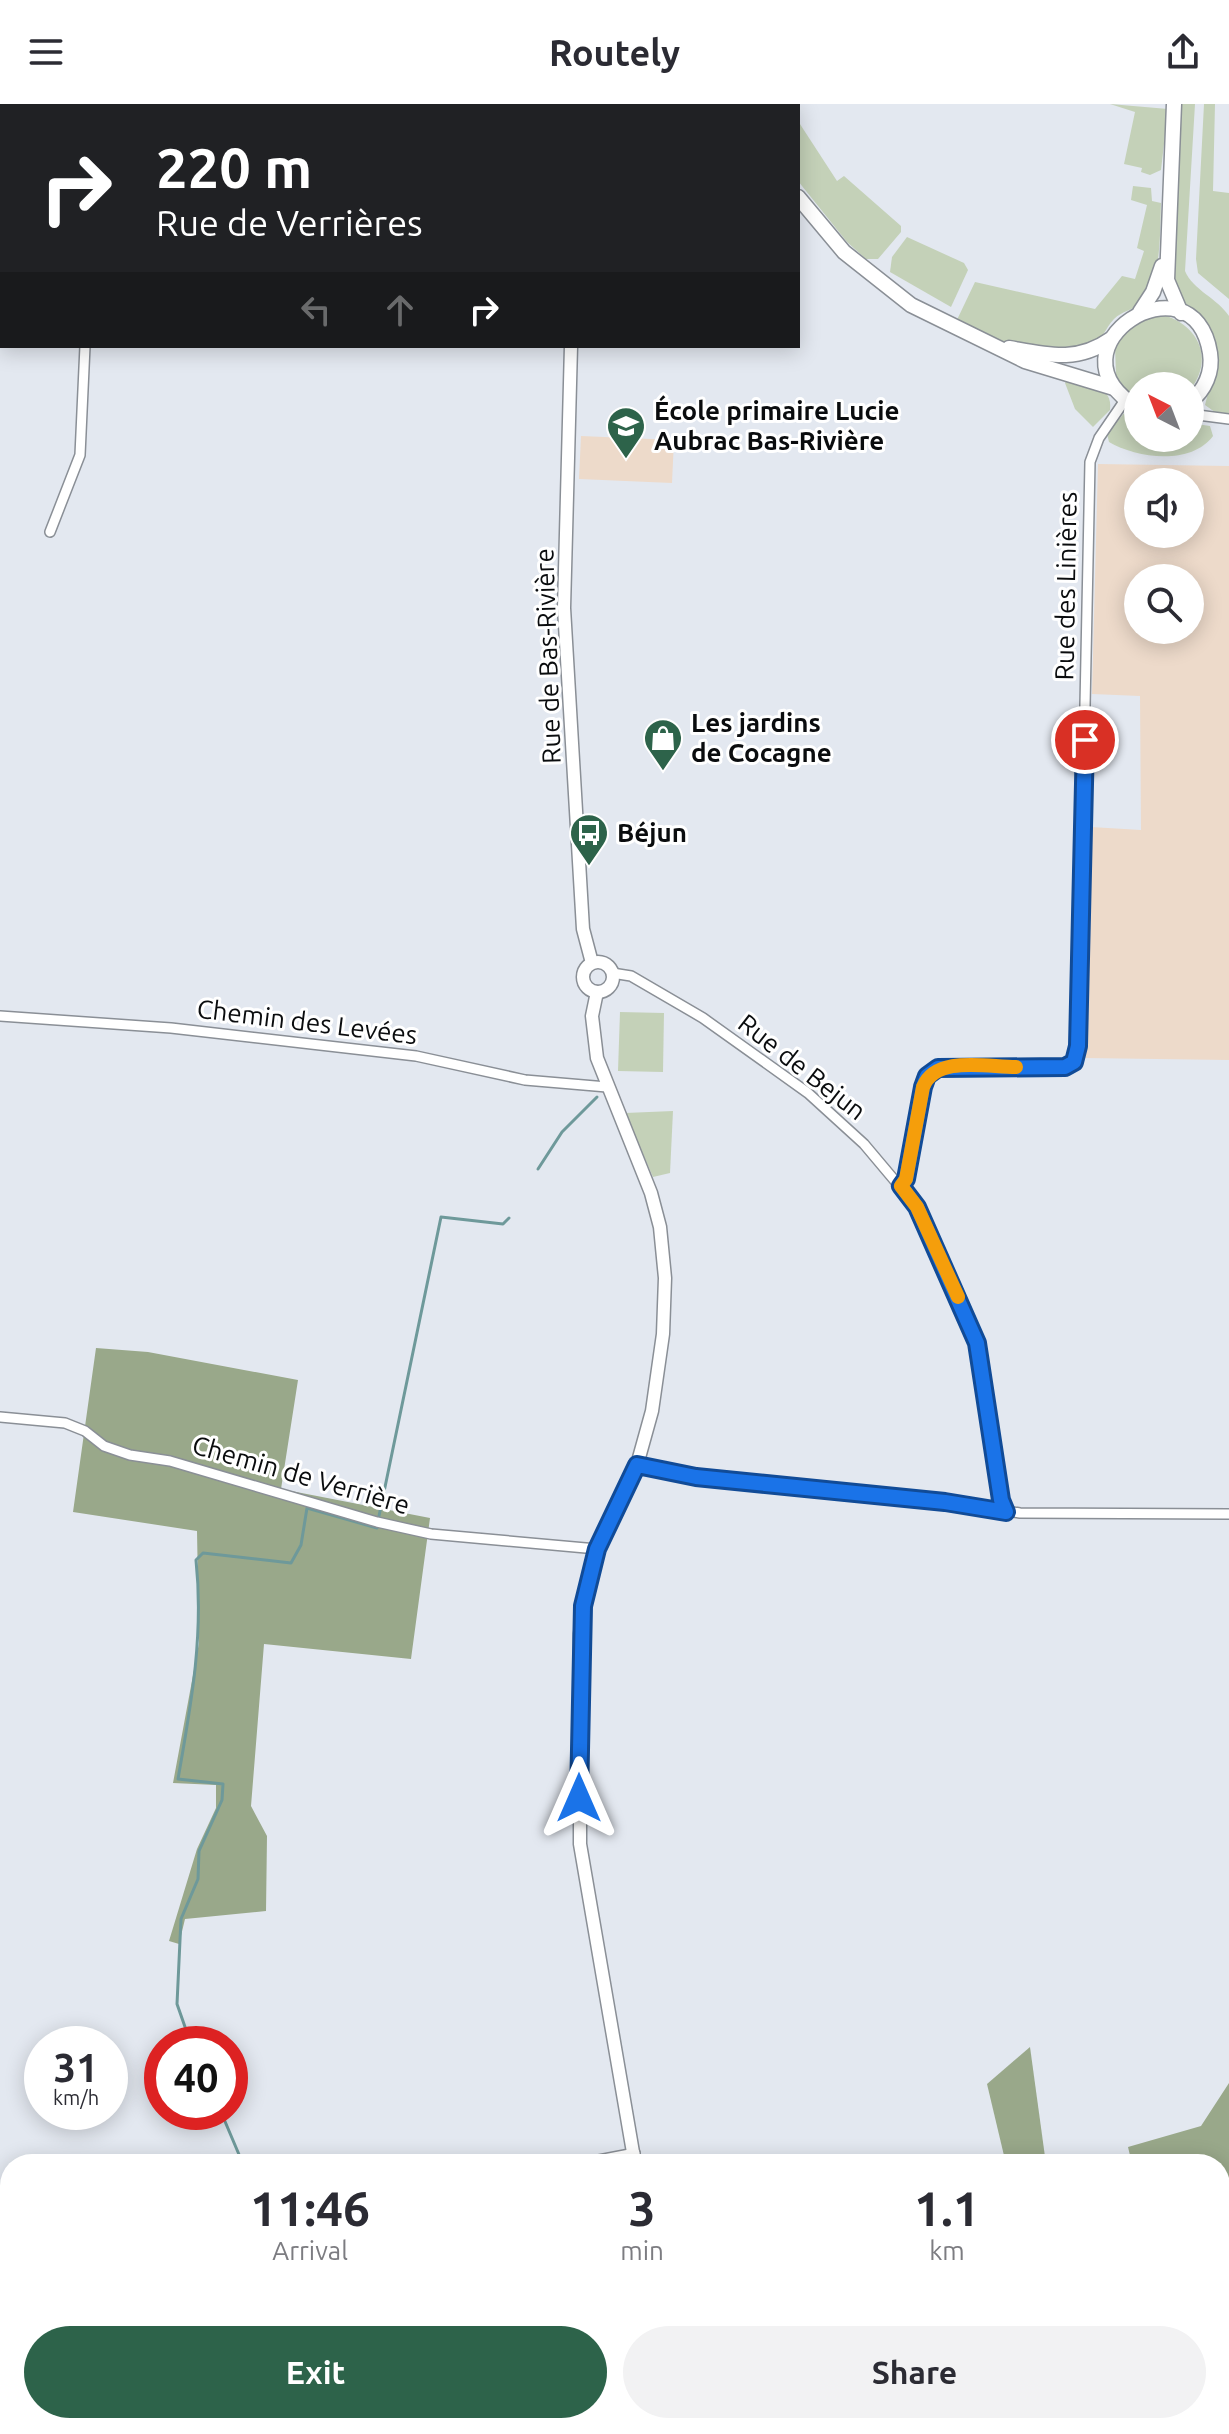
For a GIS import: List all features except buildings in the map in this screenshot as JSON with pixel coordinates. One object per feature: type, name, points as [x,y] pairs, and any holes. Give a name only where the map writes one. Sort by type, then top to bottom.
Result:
[{"type":"main road","points":[[1174,104],[1167,280],[1181,313]]},
{"type":"main road","points":[[800,199],[844,252],[886,288],[936,319],[1025,361],[1114,388],[1124,397]]},
{"type":"main road","points":[[1114,388],[1107,364],[1111,339],[1118,328],[1140,312],[1159,278],[1166,246]]},
{"type":"main road","points":[[1140,312],[1161,308],[1181,313],[1193,321],[1209,344],[1210,373],[1204,383]]},
{"type":"main road","points":[[994,345],[1070,357],[1084,354],[1111,339]]},
{"type":"street","points":[[50,532],[80,455],[85,348]]},
{"type":"street","name":"Rue de Bas-Rivière","points":[[571,348],[564,608],[583,929],[592,963]]},
{"type":"street","name":"Rue des Linières","points":[[901,1186],[906,1179],[923,1087],[927,1076],[938,1068],[1065,1067],[1074,1062],[1078,1046],[1090,462],[1099,438],[1124,411]]},
{"type":"street","points":[[1205,416],[1229,419]]},
{"type":"street","points":[[592,963],[607,965],[612,973],[609,986],[597,992],[584,982],[584,970],[592,963]]},
{"type":"street","name":"Rue de Bejun","points":[[612,973],[631,976],[648,985],[761,1058],[843,1122],[917,1207],[977,1343],[1001,1500],[1006,1512]]},
{"type":"street","points":[[597,992],[593,1030],[607,1087],[641,1166],[660,1227],[665,1278],[663,1334],[652,1411],[637,1465],[597,1549],[583,1606],[579,1676],[580,1844],[634,2154]]},
{"type":"street","name":"Chemin des Levées","points":[[0,1016],[171,1028],[416,1056],[525,1080],[607,1087]]},
{"type":"street","name":"Chemin de Verrière","points":[[0,1417],[65,1423],[85,1431],[104,1446],[130,1455],[170,1461],[377,1522],[431,1534],[597,1549]]},
{"type":"street","points":[[637,1465],[708,1479],[945,1502],[1006,1512],[1229,1514]]},
{"type":"shaded area","name":"École primaire Lucie Aubrac Bas-Rivière","points":[[581,436],[674,440],[672,483],[579,479]]},
{"type":"shaded area","points":[[1098,464],[1229,466],[1229,1060],[1084,1058],[1091,827],[1141,830],[1140,696],[1092,694]]},
{"type":"green space","points":[[1110,104],[1168,109],[1161,170],[1150,175],[1141,172],[1142,168],[1124,164],[1135,112]]},
{"type":"green space","points":[[1179,104],[1195,104],[1185,271],[1194,284],[1229,316],[1229,416],[1219,415],[1205,405],[1217,358],[1212,339],[1203,323],[1184,309],[1170,271]]},
{"type":"green space","points":[[1204,104],[1215,104],[1213,191],[1229,193],[1229,299],[1198,273],[1196,259]]},
{"type":"green space","points":[[800,124],[837,181],[844,176],[901,226],[901,232],[878,259],[866,259],[847,242],[800,183]]},
{"type":"green space","points":[[1133,186],[1151,188],[1152,201],[1161,203],[1156,271],[1140,304],[1114,319],[1095,343],[1077,351],[1042,351],[1004,342],[955,324],[975,282],[1095,309],[1122,276],[1135,279],[1144,251],[1137,248],[1147,205],[1131,200]]},
{"type":"green space","points":[[907,237],[964,263],[968,270],[951,307],[890,272],[892,257]]},
{"type":"green space","points":[[1159,314],[1184,325],[1192,333],[1202,354],[1200,372],[1124,372],[1124,389],[1116,376],[1115,346],[1132,322]]},
{"type":"green space","points":[[1068,377],[1097,387],[1108,396],[1110,410],[1093,427],[1075,409],[1065,383]]},
{"type":"green space","points":[[1124,413],[1124,449],[1109,442],[1107,434]]},
{"type":"green space","points":[[1204,425],[1210,426],[1213,436],[1204,445]]},
{"type":"green space","points":[[1134,452],[1191,452],[1178,455]]},
{"type":"green space","points":[[620,1012],[664,1013],[663,1072],[618,1071]]},
{"type":"green space","points":[[673,1111],[670,1173],[653,1177],[625,1113]]},
{"type":"green space","points":[[96,1348],[148,1352],[298,1380],[281,1489],[430,1518],[411,1659],[264,1644],[251,1806],[267,1836],[266,1911],[185,1919],[179,1944],[169,1941],[197,1849],[216,1808],[216,1785],[173,1783],[199,1643],[197,1531],[73,1512]]},
{"type":"green space","points":[[1030,2047],[1045,2154],[1004,2154],[987,2084]]},
{"type":"green space","points":[[1229,2083],[1229,2154],[1130,2154],[1128,2147],[1201,2126]]},
{"type":"waterway","points":[[538,1169],[562,1132],[597,1097]]},
{"type":"waterway","points":[[379,1516],[441,1217],[503,1224],[509,1218]]},
{"type":"waterway","points":[[185,2026],[177,2004],[181,1919],[198,1879],[199,1851],[222,1800],[223,1784],[178,1779],[192,1697],[197,1643],[196,1560],[203,1553],[291,1563],[301,1545],[307,1508],[377,1528]]},
{"type":"waterway","points":[[229,2130],[239,2154]]},
{"type":"slow traffic","points":[[958,1297],[917,1207],[901,1186],[906,1179],[923,1087],[927,1076],[938,1068],[1016,1067]]},
{"type":"place","name":"École primaire Lucie Aubrac Bas-Rivière","points":[[626,460]]},
{"type":"place","name":"Les jardins de Cocagne","points":[[663,772]]},
{"type":"place","name":"Béjun","points":[[589,867]]},
{"type":"route","points":[[579,1798],[579,1676],[583,1606],[597,1549],[637,1465],[696,1477],[945,1502],[1006,1512],[1001,1500],[977,1343],[936,1246],[917,1207],[901,1186],[906,1179],[923,1087],[927,1076],[938,1068],[1065,1067],[1074,1062],[1078,1046],[1085,740]]}]
